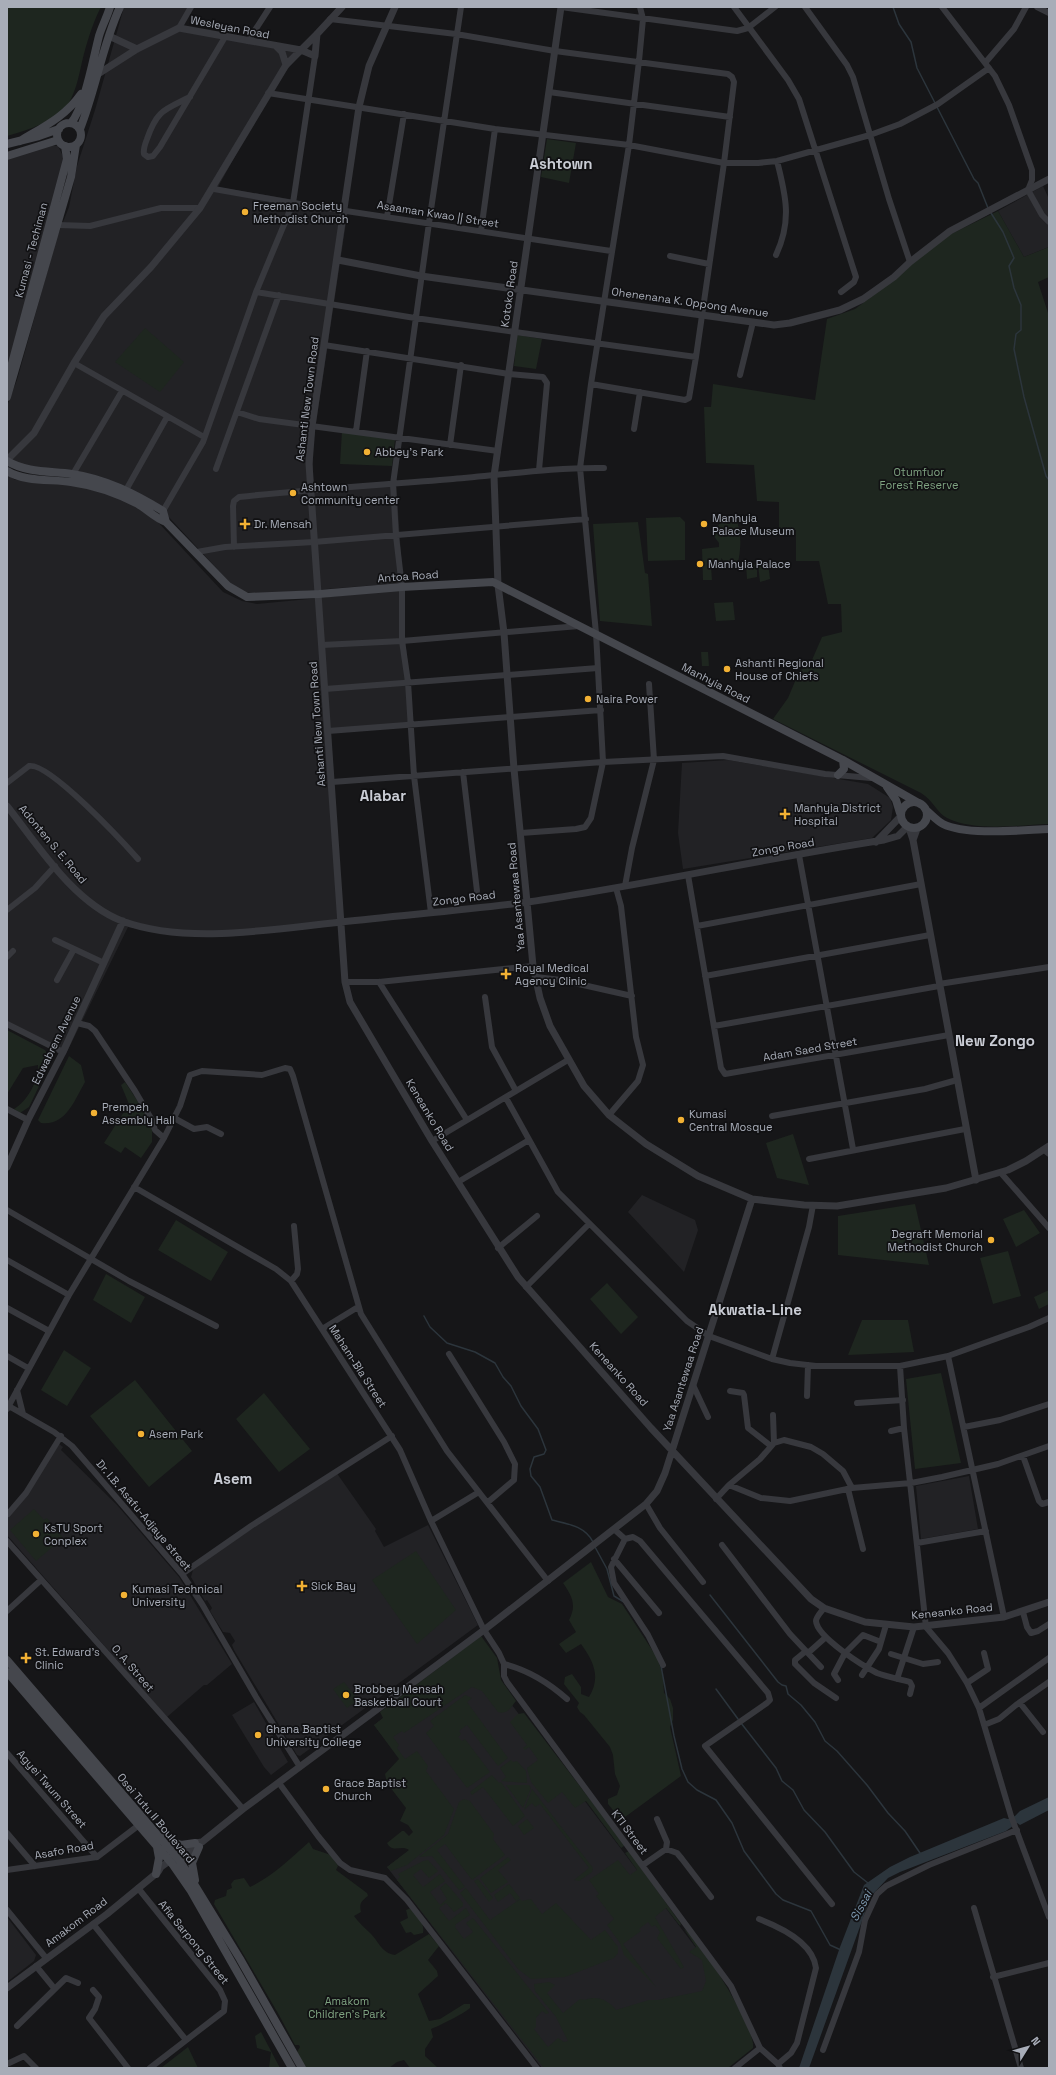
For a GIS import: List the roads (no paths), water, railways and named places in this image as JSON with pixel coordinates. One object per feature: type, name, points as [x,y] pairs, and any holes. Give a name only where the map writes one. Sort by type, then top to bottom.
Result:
[{"type":"main road","points":[[71,123],[75,118],[86,87],[100,35],[110,7]]},
{"type":"main road","points":[[7,397],[58,225],[71,177],[76,145],[81,138],[80,129],[90,104],[109,36],[120,7]]},
{"type":"main road","points":[[20,141],[50,124],[64,114],[86,87]]},
{"type":"main road","points":[[58,140],[59,129],[62,124],[71,123],[80,129]]},
{"type":"main road","points":[[7,144],[59,129]]},
{"type":"main road","points":[[58,140],[65,146],[76,145]]},
{"type":"main road","points":[[7,156],[58,140]]},
{"type":"main road","name":"Kumasi - Techiman","points":[[7,382],[67,159],[65,146]]},
{"type":"main road","points":[[7,461],[17,467],[29,470],[73,474],[102,481],[126,490],[163,511],[166,522]]},
{"type":"main road","points":[[7,471],[20,476],[72,482],[112,492],[139,505],[158,519],[166,522]]},
{"type":"main road","name":"Antoa Road","points":[[166,522],[197,552],[228,586],[247,597],[319,594],[486,581],[498,585]]},
{"type":"main road","name":"Manhyia Road","points":[[498,585],[596,633],[843,760],[924,808],[943,824],[955,828],[986,830],[1049,829]]},
{"type":"main road","points":[[838,775],[844,769],[843,760]]},
{"type":"main road","points":[[882,783],[892,793],[900,815],[914,827],[943,824]]},
{"type":"main road","points":[[900,815],[905,805],[909,803],[914,802],[924,808],[927,819],[914,827]]},
{"type":"main road","name":"Osei Tutu II Boulevard","points":[[7,1660],[199,1890],[302,2068]]},
{"type":"main road","name":"Osei Tutu II Boulevard","points":[[7,1672],[139,1825],[159,1841]]},
{"type":"main road","points":[[157,1873],[159,1841],[181,1845],[198,1844],[192,1867],[199,1890]]},
{"type":"main road","name":"Osei Tutu II Boulevard","points":[[175,1861],[292,2068]]},
{"type":"street","points":[[179,28],[191,7]]},
{"type":"street","points":[[248,41],[270,7]]},
{"type":"street","points":[[7,461],[34,434],[74,363],[104,316],[160,257],[214,189],[268,93],[286,65],[342,7]]},
{"type":"street","name":"Ashanti New Town Road","points":[[340,922],[332,782],[309,464],[312,426],[338,260],[359,107],[369,66],[385,26],[395,7]]},
{"type":"street","points":[[431,913],[414,776],[408,682],[402,641],[402,587],[396,536],[393,484],[415,318],[445,121],[456,34],[462,7]]},
{"type":"street","points":[[561,7],[732,31],[748,28],[775,7]]},
{"type":"street","name":"Kotoko Road","points":[[498,585],[494,476],[561,7]]},
{"type":"street","points":[[521,833],[585,827],[591,818],[603,762],[596,633],[580,468],[611,251],[629,145],[643,19],[640,7]]},
{"type":"street","points":[[734,7],[797,94],[816,149],[856,277],[854,282],[841,292]]},
{"type":"street","points":[[805,7],[850,70],[889,199],[910,262]]},
{"type":"street","points":[[942,7],[995,76],[1009,105],[1032,170],[1032,180],[1028,190],[1042,216],[1049,222]]},
{"type":"street","points":[[268,93],[495,129],[629,145],[724,163],[777,162],[816,149],[870,135],[900,124],[932,108],[987,66],[1014,29],[1026,7]]},
{"type":"street","points":[[1037,7],[1048,11]]},
{"type":"street","points":[[330,19],[456,34],[555,51],[728,74],[732,77],[734,82],[724,163],[696,357],[687,399],[591,384]]},
{"type":"street","name":"Wesleyan Road","points":[[98,74],[137,50],[179,28],[301,50],[315,56]]},
{"type":"street","points":[[163,511],[178,488],[204,437],[256,292],[293,203],[317,34]]},
{"type":"street","points":[[109,36],[137,50]]},
{"type":"street","points":[[190,97],[164,110],[157,116],[144,148],[144,154],[148,157],[153,156],[160,147],[190,97],[225,37]]},
{"type":"street","points":[[275,46],[282,52],[286,65]]},
{"type":"street","points":[[549,92],[730,117]]},
{"type":"street","points":[[387,217],[404,114]]},
{"type":"street","points":[[481,231],[495,129]]},
{"type":"street","points":[[776,255],[784,239],[787,211],[785,193],[777,162]]},
{"type":"street","name":"Ohenenana K. Oppong Avenue","points":[[338,260],[421,276],[774,325],[790,323],[850,306],[882,286],[950,231],[991,211],[1049,179]]},
{"type":"street","name":"Asaaman Kwao || Street","points":[[214,189],[293,203],[611,251]]},
{"type":"street","points":[[58,225],[90,226],[161,208],[200,208]]},
{"type":"street","points":[[670,256],[709,264]]},
{"type":"street","points":[[256,292],[415,318],[598,342],[696,357]]},
{"type":"street","points":[[216,469],[279,296]]},
{"type":"street","points":[[740,375],[753,322]]},
{"type":"street","points":[[324,345],[461,365],[509,374],[543,377],[547,384],[539,470]]},
{"type":"street","points":[[356,431],[368,351]]},
{"type":"street","points":[[74,363],[204,437]]},
{"type":"street","points":[[450,445],[461,365]]},
{"type":"street","points":[[73,474],[122,391]]},
{"type":"street","points":[[634,429],[640,392]]},
{"type":"street","points":[[237,412],[252,418],[450,445],[498,450]]},
{"type":"street","points":[[126,490],[167,417]]},
{"type":"street","points":[[234,547],[233,506],[236,498],[311,489],[494,476],[539,470],[604,468]]},
{"type":"street","points":[[197,552],[234,547],[396,536],[586,519]]},
{"type":"street","name":"Yaa Asantewaa Road","points":[[300,1768],[615,1530],[646,1504],[657,1491],[693,1386],[752,1199],[698,1176],[646,1144],[609,1115],[591,1096],[568,1060],[546,1016],[534,966],[514,768],[504,633],[498,585]]},
{"type":"street","points":[[322,645],[402,641],[582,626]]},
{"type":"street","points":[[325,689],[598,668]]},
{"type":"street","points":[[625,886],[632,848],[654,760],[649,684]]},
{"type":"street","points":[[328,731],[601,710]]},
{"type":"street","points":[[332,782],[603,762],[723,756],[838,775],[873,778]]},
{"type":"street","points":[[7,783],[30,766],[39,767],[70,791],[108,826],[138,859]]},
{"type":"street","points":[[463,772],[477,891]]},
{"type":"street","name":"Adonten S. E. Road","points":[[7,806],[55,866],[88,901],[111,916],[123,921]]},
{"type":"street","points":[[876,842],[900,815]]},
{"type":"street","points":[[914,827],[913,840],[976,1180]]},
{"type":"street","name":"Zongo Road","points":[[123,921],[177,932],[205,933],[267,931],[527,902],[616,888],[876,842],[898,836],[914,827]]},
{"type":"street","points":[[799,855],[853,1149]]},
{"type":"street","points":[[7,910],[35,888],[55,866]]},
{"type":"street","points":[[688,875],[714,1026],[939,985],[1049,967]]},
{"type":"street","points":[[697,926],[809,907],[921,884]]},
{"type":"street","points":[[609,1115],[638,1081],[643,1070],[642,1059],[636,1038],[621,906],[616,888]]},
{"type":"street","name":"Edwabrem Avenue","points":[[8,1163],[77,1023],[123,921]]},
{"type":"street","name":"Keneanko Road","points":[[340,922],[345,982],[350,1002],[432,1141],[498,1248],[526,1287],[716,1499],[804,1593],[824,1608],[865,1622],[914,1627],[926,1627],[1004,1617],[1023,1612],[1049,1602]]},
{"type":"street","points":[[705,976],[817,954],[930,935]]},
{"type":"street","points":[[55,940],[104,963]]},
{"type":"street","points":[[57,980],[74,949]]},
{"type":"street","points":[[7,957],[13,951]]},
{"type":"street","points":[[345,982],[379,982],[534,966]]},
{"type":"street","points":[[536,977],[560,980],[632,996]]},
{"type":"street","points":[[379,982],[467,1120]]},
{"type":"street","points":[[485,997],[492,1047],[516,1091]]},
{"type":"street","points":[[77,1023],[89,1026],[95,1031],[135,1091],[152,1120],[156,1132],[164,1138]]},
{"type":"street","points":[[7,1024],[63,1052]]},
{"type":"street","name":"Adam Saed Street","points":[[714,1026],[721,1068],[725,1074],[835,1054],[949,1036]]},
{"type":"street","points":[[432,1141],[568,1060]]},
{"type":"street","points":[[8,1407],[28,1368],[69,1296],[164,1138],[174,1118],[187,1081],[192,1073],[202,1071],[262,1075],[285,1068],[290,1070],[348,1262],[358,1306],[393,1367],[447,1451],[548,1581]]},
{"type":"street","points":[[772,1116],[925,1089],[957,1080]]},
{"type":"street","points":[[506,1098],[558,1192],[687,1321],[709,1336],[772,1358],[808,1365],[900,1366],[948,1356],[1029,1328],[1049,1318]]},
{"type":"street","points":[[7,1109],[28,1120]]},
{"type":"street","points":[[174,1118],[194,1130],[207,1127],[221,1134]]},
{"type":"street","points":[[809,1159],[853,1149],[966,1129]]},
{"type":"street","points":[[458,1182],[529,1140]]},
{"type":"street","points":[[752,1199],[837,1206],[946,1188],[1001,1173],[1047,1150]]},
{"type":"street","points":[[1001,1173],[1049,1228]]},
{"type":"street","name":"Maham-Bla Street","points":[[134,1187],[276,1269],[291,1282],[392,1436],[484,1630]]},
{"type":"street","points":[[772,1358],[805,1242],[813,1205]]},
{"type":"street","points":[[7,1210],[129,1281],[216,1326]]},
{"type":"street","points":[[498,1248],[537,1216]]},
{"type":"street","points":[[526,1287],[578,1238],[589,1224]]},
{"type":"street","points":[[291,1282],[297,1274],[298,1269],[294,1226]]},
{"type":"street","points":[[7,1260],[69,1296]]},
{"type":"street","points":[[322,1329],[358,1306]]},
{"type":"street","points":[[7,1308],[49,1331]]},
{"type":"street","points":[[449,1354],[504,1442],[515,1464],[514,1480],[488,1502]]},
{"type":"street","points":[[7,1356],[28,1368]]},
{"type":"street","points":[[948,1356],[1004,1617]]},
{"type":"street","points":[[808,1365],[808,1396]]},
{"type":"street","points":[[900,1366],[904,1428],[926,1627],[948,1653],[967,1683],[979,1708],[1016,1829],[1049,1917]]},
{"type":"street","points":[[693,1386],[708,1417]]},
{"type":"street","points":[[17,1390],[23,1414]]},
{"type":"street","points":[[730,1391],[742,1393],[744,1395],[748,1428],[773,1444]]},
{"type":"street","points":[[857,1403],[903,1400]]},
{"type":"street","points":[[964,1427],[1000,1420],[1049,1404]]},
{"type":"street","name":"Dr. I.B. Asafu-Adjaye street","points":[[8,1407],[61,1436],[72,1446],[182,1574],[206,1610],[256,1697],[300,1768]]},
{"type":"street","points":[[773,1415],[773,1444]]},
{"type":"street","points":[[891,1431],[904,1428]]},
{"type":"street","points":[[8,1514],[26,1492],[61,1436]]},
{"type":"street","points":[[182,1574],[277,1509],[392,1436]]},
{"type":"street","points":[[716,1499],[760,1459],[773,1444],[784,1440],[811,1447],[823,1454],[843,1471],[850,1489],[863,1549]]},
{"type":"street","points":[[729,1486],[772,1501],[790,1500],[850,1489],[910,1483],[972,1470],[1024,1456],[1049,1446]]},
{"type":"street","points":[[1024,1456],[1039,1501],[1042,1504],[1049,1502]]},
{"type":"street","points":[[431,1521],[479,1492]]},
{"type":"street","points":[[646,1504],[660,1528],[703,1582]]},
{"type":"street","points":[[615,1530],[626,1539]]},
{"type":"street","points":[[917,1544],[986,1531]]},
{"type":"street","points":[[663,1665],[648,1635],[614,1583],[611,1567],[614,1559],[626,1539],[633,1537],[640,1541],[768,1693],[770,1700],[767,1703],[705,1746],[832,1904]]},
{"type":"street","name":"O. A. Street","points":[[7,1541],[41,1580],[63,1602],[184,1740],[242,1809]]},
{"type":"street","points":[[722,1545],[790,1634],[821,1667]]},
{"type":"street","points":[[614,1559],[659,1613]]},
{"type":"street","points":[[8,1608],[41,1580]]},
{"type":"street","points":[[824,1608],[816,1619],[816,1622],[826,1637],[845,1653],[867,1667],[879,1673],[912,1684],[910,1694]]},
{"type":"street","points":[[1023,1612],[1027,1627],[1031,1633],[1038,1631],[1049,1624]]},
{"type":"street","points":[[862,1675],[879,1649],[886,1625]]},
{"type":"street","points":[[897,1679],[914,1627]]},
{"type":"street","name":"KTI Street","points":[[484,1630],[500,1653],[504,1664],[504,1676],[525,1708],[643,1865],[731,1986],[760,2048]]},
{"type":"street","points":[[838,1680],[834,1674],[845,1653],[864,1634],[881,1642]]},
{"type":"street","points":[[826,1637],[795,1660],[795,1664],[814,1683],[836,1698]]},
{"type":"street","points":[[967,1683],[988,1669],[984,1653]]},
{"type":"street","points":[[891,1654],[923,1664],[938,1662]]},
{"type":"street","points":[[979,1708],[1049,1658]]},
{"type":"street","points":[[504,1664],[537,1678],[553,1687],[567,1699]]},
{"type":"street","points":[[984,1725],[999,1719],[1049,1682]]},
{"type":"street","points":[[1020,1703],[1042,1732]]},
{"type":"street","name":"Agyei Twum Street","points":[[7,1753],[97,1857]]},
{"type":"street","name":"Amakom Road","points":[[7,1988],[93,1924],[157,1873],[161,1867],[175,1861],[242,1809],[300,1768]]},
{"type":"street","points":[[279,1783],[340,1863],[350,1870],[385,1878],[406,1900],[538,2068]]},
{"type":"street","points":[[643,1865],[666,1848],[667,1842],[657,1819]]},
{"type":"street","name":"Asafo Road","points":[[7,1870],[97,1857],[139,1825]]},
{"type":"street","points":[[823,2050],[860,1952],[866,1920],[877,1894],[886,1886],[929,1865],[1016,1829]]},
{"type":"street","points":[[7,1833],[35,1866]]},
{"type":"street","points":[[666,1848],[682,1859],[711,1897]]},
{"type":"street","name":"Afia Sarpong Street","points":[[138,1888],[226,2001],[224,2011],[186,2040]]},
{"type":"street","points":[[974,1908],[993,1977],[1021,2068]]},
{"type":"street","points":[[7,1910],[46,1958]]},
{"type":"street","points":[[735,2068],[760,2048],[779,2066],[791,2053],[797,2043],[816,1968],[815,1961],[798,1940],[779,1927],[758,1919]]},
{"type":"street","points":[[93,1924],[186,2040],[150,2068]]},
{"type":"street","points":[[993,1977],[1049,1963]]},
{"type":"street","points":[[36,1966],[54,1988]]},
{"type":"street","points":[[17,2026],[54,1988],[66,1978],[78,1983]]},
{"type":"street","points":[[93,1990],[99,1997],[95,2009],[89,2018],[128,2068]]},
{"type":"street","points":[[7,2064],[24,2056],[32,2062],[36,2068]]},
{"type":"water","name":"Sissai","points":[[1049,1797],[1049,1810],[1020,1825],[1017,1823],[1006,1831],[900,1872],[888,1878],[871,1896],[809,2068],[799,2068],[840,1947],[864,1885],[890,1867],[910,1857],[1004,1818],[1008,1819],[1015,1816],[1020,1811]]},
{"type":"waterway","points":[[893,7],[899,24],[911,42],[917,68],[935,103]]},
{"type":"waterway","points":[[937,107],[974,179],[978,183],[988,208]]},
{"type":"waterway","points":[[991,213],[1003,232],[1014,258],[1009,266],[1014,288],[1021,305],[1021,330],[1016,334],[1014,349],[1024,397],[1046,476],[1049,480]]},
{"type":"waterway","points":[[424,1316],[430,1327],[447,1343],[475,1352],[495,1363],[503,1377],[511,1386],[521,1406],[538,1429],[546,1450],[544,1454],[534,1457],[530,1469],[531,1476],[540,1487],[552,1520],[576,1526],[585,1532],[593,1542]]},
{"type":"waterway","points":[[595,1547],[607,1569],[614,1596],[624,1602]]},
{"type":"waterway","points":[[710,1595],[778,1682],[786,1686],[788,1694],[801,1705],[815,1722],[825,1741],[837,1751],[867,1785],[888,1813],[905,1831],[920,1853]]},
{"type":"waterway","points":[[661,1666],[674,1736],[682,1769],[688,1782],[697,1790],[716,1800],[732,1823],[744,1851],[776,1894],[783,1900],[811,1911],[830,1945],[841,1950]]},
{"type":"waterway","points":[[716,1689],[738,1719]]},
{"type":"waterway","points":[[741,1723],[776,1768],[782,1781],[793,1790],[804,1810],[825,1832],[854,1872],[868,1883]]},
{"type":"place","name":"Freeman Society Methodist Church","points":[[245,212]]},
{"type":"place","name":"Abbey's Park","points":[[367,452]]},
{"type":"place","name":"Ashtown Community center","points":[[293,493]]},
{"type":"place","name":"Dr. Mensah","points":[[245,524]]},
{"type":"place","name":"Manhyia Palace Museum","points":[[704,524]]},
{"type":"place","name":"Manhyia Palace","points":[[700,564]]},
{"type":"place","name":"Ashanti Regional House of Chiefs","points":[[727,669]]},
{"type":"place","name":"Naira Power","points":[[588,699]]},
{"type":"place","name":"Manhyia District Hospital","points":[[785,814]]},
{"type":"place","name":"Royal Medical Agency Clinic","points":[[506,974]]},
{"type":"place","name":"Prempeh Assembly Hall","points":[[94,1113]]},
{"type":"place","name":"Kumasi Central Mosque","points":[[681,1120]]},
{"type":"place","name":"Degraft Memorial Methodist Church","points":[[991,1240]]},
{"type":"place","name":"Asem Park","points":[[141,1434]]},
{"type":"place","name":"KsTU Sport Conplex","points":[[36,1534]]},
{"type":"place","name":"Sick Bay","points":[[302,1586]]},
{"type":"place","name":"Kumasi Technical University","points":[[124,1595]]},
{"type":"place","name":"St. Edward's Clinic","points":[[26,1658]]},
{"type":"place","name":"Brobbey Mensah Basketball Court","points":[[346,1695]]},
{"type":"place","name":"Ghana Baptist University College","points":[[258,1735]]},
{"type":"place","name":"Grace Baptist Church","points":[[326,1789]]},
{"type":"district","name":"Ashtown","points":[[561,163]]},
{"type":"district","name":"Alabar","points":[[383,795]]},
{"type":"district","name":"New Zongo","points":[[995,1040]]},
{"type":"district","name":"Akwatia-Line","points":[[755,1309]]},
{"type":"district","name":"Asem","points":[[233,1478]]},
{"type":"park label","name":"Otumfuor Forest Reserve","points":[[919,478]]},
{"type":"park label","name":"Amakom Children's Park","points":[[347,2007]]}]
